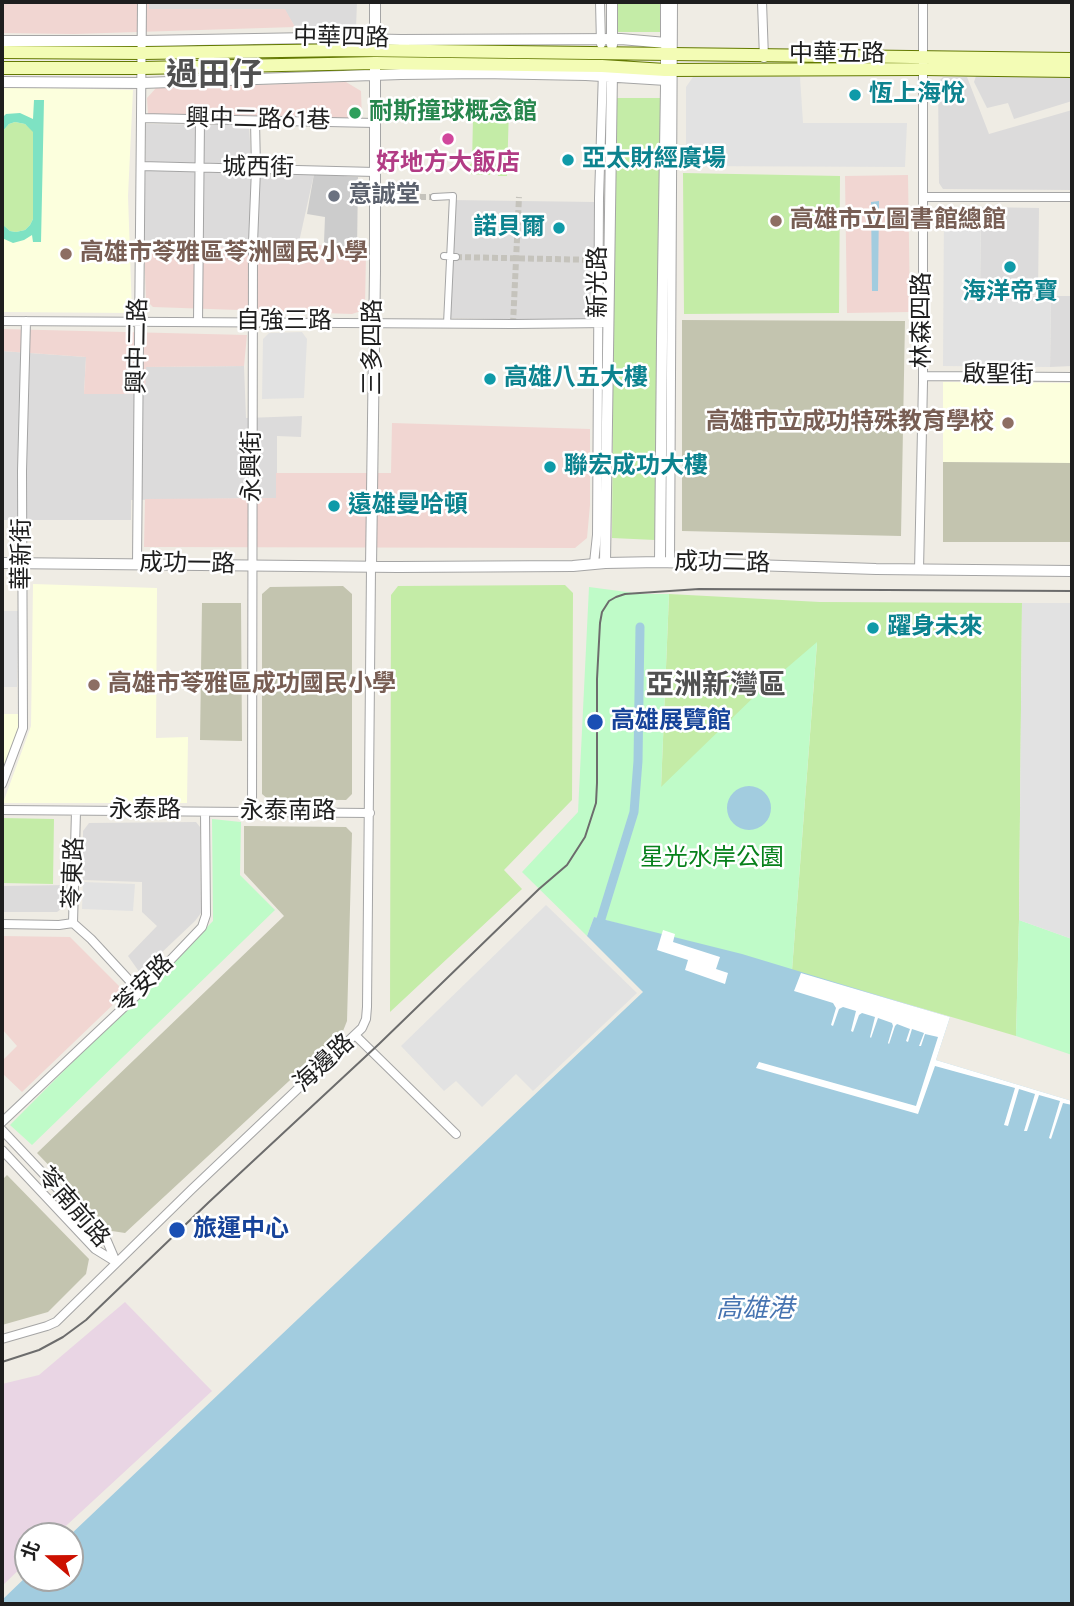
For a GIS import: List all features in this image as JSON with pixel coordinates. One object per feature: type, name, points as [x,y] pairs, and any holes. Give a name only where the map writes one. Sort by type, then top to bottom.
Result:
[{"type":"main road","name":"中華四路","points":[[2,52],[142,47],[607,66]]},
{"type":"main road","name":"中華五路","points":[[607,66],[668,50],[764,55],[1072,58]]},
{"type":"main road","name":"中華四路","points":[[2,68],[142,68],[375,57]]},
{"type":"main road","name":"中華五路","points":[[607,66],[668,73],[765,69],[1072,71]]},
{"type":"street","name":"興中二路","points":[[137,565],[142,2]]},
{"type":"street","name":"三多四路","points":[[372,567],[375,2]]},
{"type":"street","name":"新光路","points":[[600,2],[600,39],[607,66]]},
{"type":"street","name":"新光路","points":[[600,563],[607,66],[612,38],[612,2]]},
{"type":"street","points":[[665,562],[662,326],[668,73],[666,2]]},
{"type":"street","points":[[668,50],[673,2]]},
{"type":"street","points":[[762,2],[765,69]]},
{"type":"street","points":[[923,2],[923,56]]},
{"type":"street","name":"中華四路","points":[[2,82],[142,83],[375,57],[612,38],[668,50]]},
{"type":"street","name":"中華四路","points":[[2,41],[142,47]]},
{"type":"street","name":"林森四路","points":[[919,570],[923,376],[923,56]]},
{"type":"street","name":"興中二路61巷","points":[[142,118],[375,123]]},
{"type":"street","points":[[198,322],[200,120]]},
{"type":"street","name":"永興街","points":[[252,812],[255,121]]},
{"type":"street","name":"城西街","points":[[141,166],[375,172]]},
{"type":"street","points":[[375,196],[411,197]]},
{"type":"street","points":[[434,197],[453,196],[447,324]]},
{"type":"street","points":[[923,197],[1072,197]]},
{"type":"street","name":"自強三路","points":[[2,321],[604,323]]},
{"type":"street","name":"華新街","points":[[2,784],[23,727],[22,471],[26,321]]},
{"type":"street","name":"啟聖街","points":[[923,376],[1072,377]]},
{"type":"street","name":"成功二路","points":[[372,567],[573,566],[665,562],[919,570],[1072,571]]},
{"type":"street","name":"成功一路","points":[[2,563],[372,567]]},
{"type":"street","name":"海邊路","points":[[2,1339],[56,1322],[362,1028],[367,1007],[372,567]]},
{"type":"street","name":"永泰路","points":[[2,810],[205,812]]},
{"type":"street","name":"苓東路","points":[[76,811],[73,923],[139,992]]},
{"type":"street","name":"永泰南路","points":[[205,812],[370,813]]},
{"type":"street","name":"苓安路","points":[[2,1122],[139,992],[202,927],[206,915],[205,812]]},
{"type":"street","points":[[2,925],[73,923]]},
{"type":"street","points":[[356,1036],[456,1134]]},
{"type":"street","name":"苓南前路","points":[[2,1130],[107,1241],[116,1262]]},
{"type":"street","name":"苓南前路","points":[[2,1150],[95,1250],[116,1262]]},
{"type":"shaded area","points":[[2,2],[149,2],[149,9],[285,9],[295,27],[74,34],[2,33]]},
{"type":"shaded area","points":[[149,2],[357,2],[356,28],[295,27],[284,9],[149,9]]},
{"type":"shaded area","points":[[976,76],[1072,76],[1072,101],[1014,119],[1008,103],[987,108],[974,82]]},
{"type":"shaded area","points":[[693,77],[800,77],[803,123],[907,123],[905,167],[686,166],[686,87]]},
{"type":"shaded area","points":[[943,77],[967,77],[989,134],[1072,110],[1072,190],[943,189],[939,183],[938,82]]},
{"type":"shaded area","points":[[346,82],[361,91],[362,120],[148,115],[147,98],[156,88]]},
{"type":"shaded area","name":"高雄市苓雅區苓洲國民小學","points":[[2,87],[133,90],[128,196],[132,313],[2,312]]},
{"type":"shaded area","points":[[146,124],[249,125],[252,175],[314,174],[299,242],[226,247],[144,245]]},
{"type":"shaded area","name":"意誠堂","points":[[314,174],[358,177],[357,251],[331,247],[324,242],[325,217],[307,214]]},
{"type":"shaded area","points":[[908,175],[910,312],[847,313],[845,176]]},
{"type":"shaded area","name":"諾貝爾","points":[[450,200],[595,202],[593,321],[445,318]]},
{"type":"shaded area","points":[[944,207],[981,207],[980,295],[1051,296],[1050,367],[943,366]]},
{"type":"shaded area","name":"海洋帝寶","points":[[981,207],[1039,208],[1038,295],[980,295]]},
{"type":"shaded area","points":[[306,241],[337,250],[366,254],[365,305],[358,312],[352,314],[153,307],[146,300],[144,245],[226,247]]},
{"type":"shaded area","points":[[1051,296],[1072,296],[1072,366],[1050,367]]},
{"type":"shaded area","points":[[682,320],[905,321],[901,536],[682,531]]},
{"type":"shaded area","points":[[2,329],[247,335],[244,366],[146,367],[145,394],[84,394],[86,357],[2,351]]},
{"type":"shaded area","points":[[302,332],[307,339],[304,398],[262,399],[263,339],[269,333]]},
{"type":"shaded area","points":[[2,351],[86,357],[84,394],[146,367],[244,366],[246,418],[302,416],[301,437],[277,436],[277,498],[131,500],[131,520],[2,520]]},
{"type":"shaded area","name":"高雄市立成功特殊教育學校","points":[[943,382],[1072,383],[1072,463],[943,462]]},
{"type":"shaded area","points":[[392,423],[590,429],[587,538],[575,548],[144,547],[145,499],[276,498],[276,473],[391,473]]},
{"type":"shaded area","points":[[943,462],[1072,463],[1072,542],[943,542]]},
{"type":"shaded area","name":"高雄市苓雅區成功國民小學","points":[[33,584],[157,588],[156,738],[188,737],[187,803],[3,803],[31,726]]},
{"type":"shaded area","points":[[343,586],[352,594],[352,794],[346,800],[268,799],[262,794],[262,594],[270,587]]},
{"type":"shaded area","points":[[202,603],[241,603],[242,741],[200,740]]},
{"type":"shaded area","points":[[1022,603],[1072,603],[1072,939],[1019,920]]},
{"type":"shaded area","points":[[2,611],[19,611],[17,687],[2,687]]},
{"type":"shaded area","points":[[2,714],[18,714],[19,725],[2,775]]},
{"type":"shaded area","points":[[196,822],[200,827],[201,913],[140,973],[128,956],[157,926],[142,912],[142,882],[83,880],[83,831],[89,823]]},
{"type":"shaded area","points":[[244,826],[346,827],[352,833],[347,1021],[343,1031],[125,1233],[112,1231],[37,1153],[284,916],[244,873]]},
{"type":"shaded area","points":[[83,882],[135,884],[133,911],[82,909]]},
{"type":"shaded area","points":[[67,885],[69,903],[57,912],[2,912],[2,886]]},
{"type":"shaded area","points":[[546,905],[637,993],[533,1091],[516,1074],[482,1107],[456,1081],[444,1091],[401,1046]]},
{"type":"shaded area","points":[[2,936],[70,937],[119,986],[120,998],[22,1092],[2,1073],[2,1061],[17,1046],[2,1029]]},
{"type":"shaded area","points":[[7,1175],[89,1259],[86,1274],[48,1312],[2,1325],[2,1180]]},
{"type":"shaded area","points":[[125,1302],[212,1391],[70,1522],[14,1522],[14,1574],[2,1586],[2,1384],[39,1375]]},
{"type":"green space","points":[[614,2],[660,2],[660,32],[613,32]]},
{"type":"green space","points":[[615,98],[661,98],[655,540],[612,538]]},
{"type":"green space","points":[[34,100],[44,100],[41,242],[33,242],[32,235],[13,243],[2,238],[2,224],[10,231],[16,232],[25,230],[33,219],[33,132],[25,124],[15,122],[2,132],[2,118],[6,114],[20,113],[33,119]]},
{"type":"green space","points":[[468,106],[487,106],[487,115],[496,114],[496,107],[509,107],[507,176],[498,176],[498,169],[491,169],[490,175],[467,174],[467,167],[472,163],[473,118],[468,115]]},
{"type":"green space","points":[[15,122],[25,124],[33,131],[33,219],[25,230],[16,232],[10,231],[2,224],[2,132]]},
{"type":"green space","points":[[683,173],[840,176],[839,313],[684,314]]},
{"type":"green space","points":[[565,585],[573,593],[572,800],[504,870],[522,889],[390,1012],[391,595],[398,586]]},
{"type":"green space","name":"星光水岸公園","points":[[589,587],[642,594],[669,594],[661,787],[761,690],[817,642],[792,970],[594,917],[587,936],[522,872],[578,812]]},
{"type":"green space","points":[[669,594],[820,602],[1022,603],[1016,1036],[792,970],[817,643],[661,788]]},
{"type":"green space","points":[[2,818],[54,819],[53,884],[2,883]]},
{"type":"green space","points":[[212,819],[241,822],[240,875],[275,910],[32,1145],[10,1125],[213,921]]},
{"type":"green space","points":[[1019,920],[1072,939],[1072,1055],[1016,1036]]},
{"type":"water","points":[[879,201],[878,291],[872,291],[871,202]]},
{"type":"water","points":[[749,786],[765,792],[771,808],[765,824],[749,830],[733,824],[727,808],[733,792]]},
{"type":"water","name":"高雄港","points":[[594,917],[742,954],[950,1017],[936,1060],[1072,1101],[1072,1604],[2,1604],[2,1600],[14,1588],[14,1592],[84,1592],[84,1522],[643,992],[587,936]]},
{"type":"pier","points":[[663,930],[675,934],[673,942],[720,957],[716,969],[728,973],[725,984],[685,970],[688,960],[657,950]]},
{"type":"pier","points":[[801,973],[950,1017],[936,1060],[1072,1101],[1072,1105],[1063,1103],[1051,1139],[1049,1138],[1060,1101],[1039,1095],[1027,1131],[1024,1131],[1035,1094],[1019,1089],[1008,1126],[1004,1125],[1015,1088],[935,1066],[918,1114],[756,1068],[759,1062],[916,1106],[938,1037],[925,1034],[919,1046],[924,1033],[912,1029],[908,1042],[906,1041],[910,1029],[897,1024],[889,1044],[892,1023],[878,1018],[871,1038],[875,1017],[862,1013],[859,1015],[853,1032],[851,1031],[856,1011],[843,1007],[839,1009],[833,1026],[831,1025],[836,1008],[833,1003],[794,991]]},
{"type":"waterway","points":[[601,919],[634,812],[638,761],[640,627]]},
{"type":"tunnel","points":[[411,197],[434,197]]},
{"type":"tunnel","points":[[513,324],[519,197]]},
{"type":"tunnel","points":[[456,257],[599,260]]},
{"type":"tram line","points":[[2,1362],[39,1350],[86,1320],[567,865],[585,837],[596,803],[600,623],[602,612],[609,601],[625,594],[699,589],[1072,591]]},
{"type":"place","name":"恆上海悅","points":[[855,95]]},
{"type":"place","name":"耐斯撞球概念館","points":[[355,113]]},
{"type":"place","name":"好地方大飯店","points":[[448,139]]},
{"type":"place","name":"亞太財經廣場","points":[[568,160]]},
{"type":"place","name":"意誠堂","points":[[334,196]]},
{"type":"place","name":"高雄市立圖書館總館","points":[[776,221]]},
{"type":"place","name":"諾貝爾","points":[[559,228]]},
{"type":"place","name":"高雄市苓雅區苓洲國民小學","points":[[66,254]]},
{"type":"place","name":"海洋帝寶","points":[[1010,267]]},
{"type":"place","name":"高雄八五大樓","points":[[490,379]]},
{"type":"place","name":"高雄市立成功特殊教育學校","points":[[1008,423]]},
{"type":"place","name":"聯宏成功大樓","points":[[550,467]]},
{"type":"place","name":"遠雄曼哈頓","points":[[334,506]]},
{"type":"place","name":"躍身未來","points":[[873,628]]},
{"type":"place","name":"高雄市苓雅區成功國民小學","points":[[94,685]]},
{"type":"place","name":"高雄展覽館","points":[[595,722]]},
{"type":"place","name":"旅運中心","points":[[177,1230]]},
{"type":"district","name":"過田仔","points":[[214,77]]},
{"type":"district","name":"亞洲新灣區","points":[[716,687]]}]
